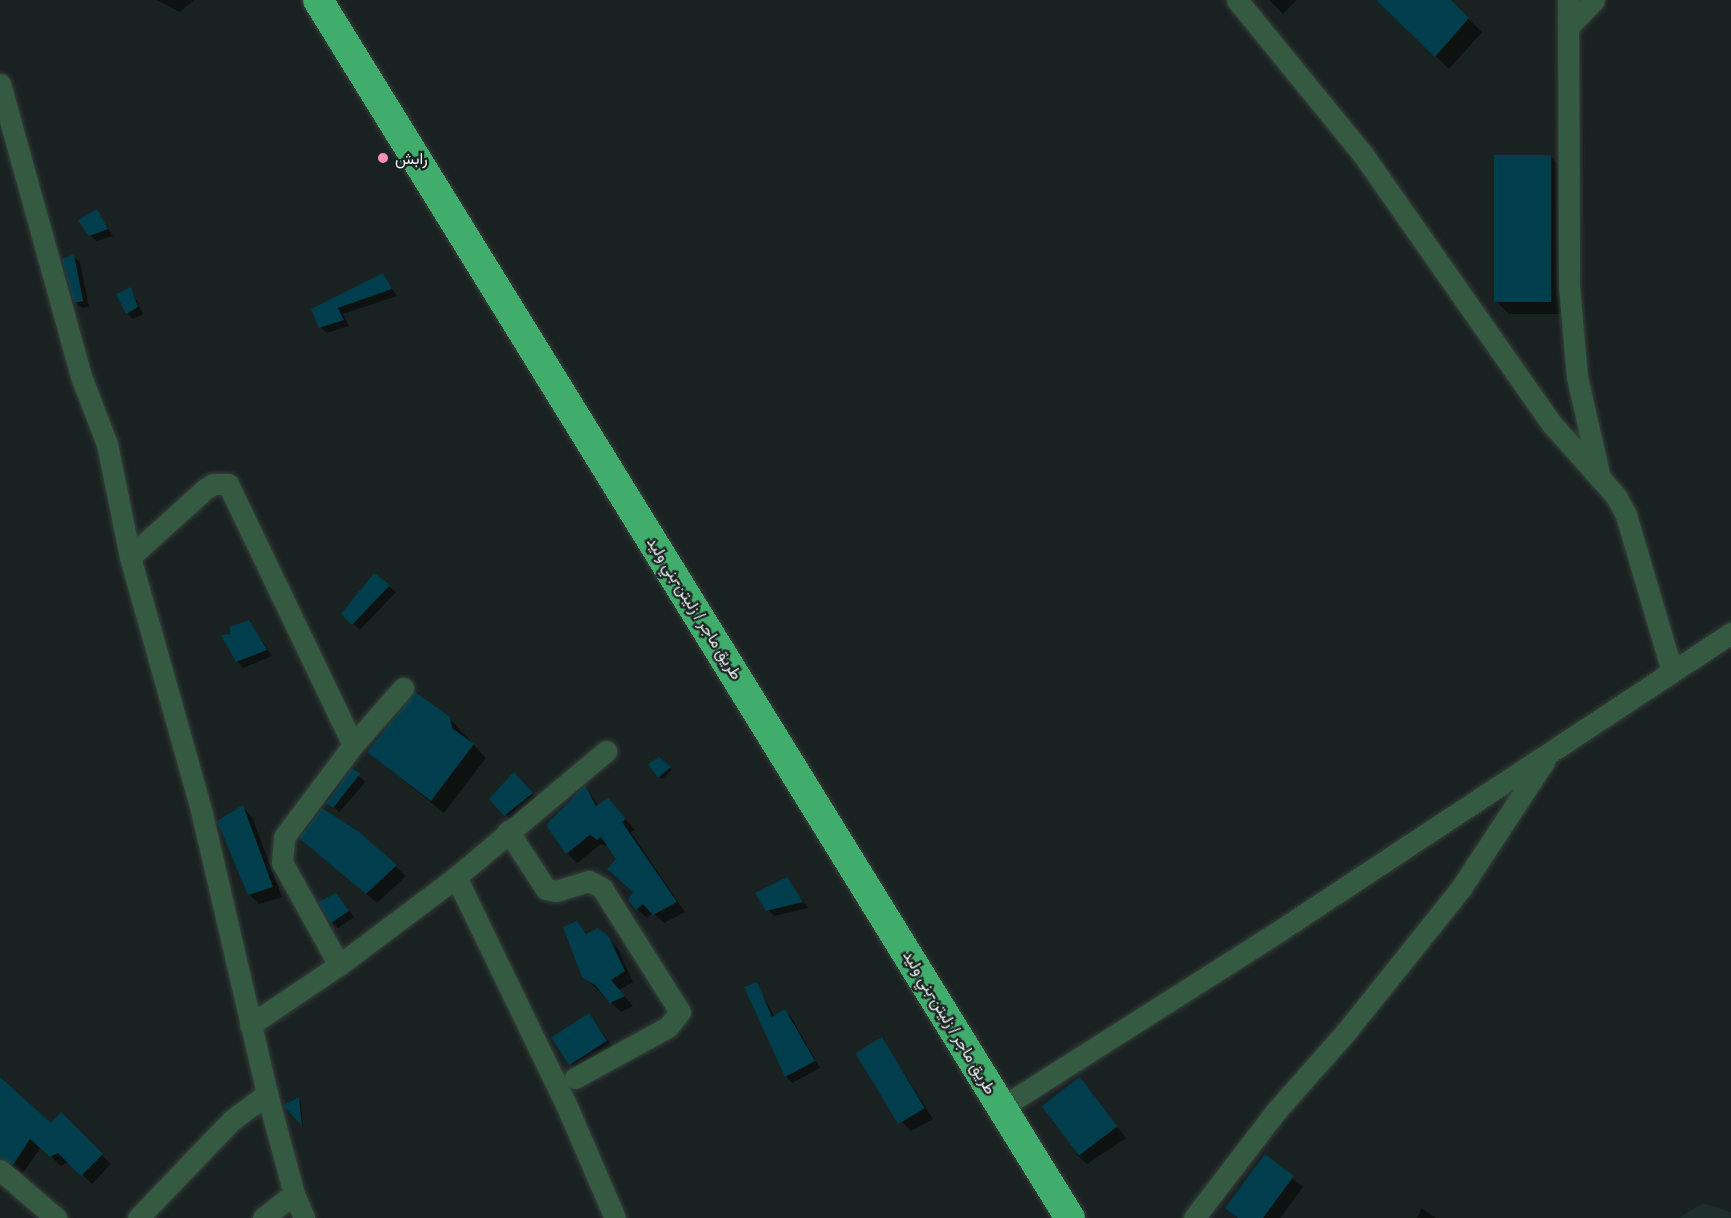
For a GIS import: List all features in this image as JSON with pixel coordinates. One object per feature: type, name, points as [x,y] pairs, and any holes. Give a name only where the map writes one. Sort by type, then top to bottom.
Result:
[{"type":"highway","name":"طريق ماجر / زليتن-بني وليد","points":[[318,0],[1070,1218]]},
{"type":"street","points":[[1237,0],[1362,153],[1551,423],[1599,475],[1626,515],[1672,671]]},
{"type":"street","points":[[1568,0],[1569,286],[1576,377],[1599,475]]},
{"type":"street","points":[[1568,27],[1594,0]]},
{"type":"street","points":[[0,84],[82,380],[107,444],[130,557],[202,814],[267,1094],[294,1194],[304,1218]]},
{"type":"street","points":[[130,557],[205,489],[213,484],[228,484],[353,745]]},
{"type":"street","points":[[1002,1107],[1731,633]]},
{"type":"street","points":[[339,965],[282,862],[281,848],[284,837],[353,745],[403,688]]},
{"type":"street","points":[[250,1025],[339,965],[456,877],[606,751]]},
{"type":"street","points":[[1194,1218],[1276,1111],[1345,1033],[1461,888],[1551,752]]},
{"type":"street","points":[[508,831],[546,889],[556,891],[589,881],[602,888],[680,1012],[668,1027],[575,1078]]},
{"type":"street","points":[[456,877],[565,1102],[615,1218]]},
{"type":"street","points":[[138,1218],[232,1120],[267,1094]]},
{"type":"street","points":[[0,1170],[56,1218]]},
{"type":"street","points":[[263,1218],[294,1194]]},
{"type":"shaded area","points":[[1703,1203],[1731,1212],[1731,1218],[1679,1218]]},
{"type":"building","points":[[1376,0],[1451,0],[1469,18],[1435,57]]},
{"type":"building","points":[[1494,155],[1551,155],[1551,302],[1494,302]]},
{"type":"building","points":[[97,209],[108,229],[89,236],[78,220]]},
{"type":"building","points":[[74,254],[83,301],[74,303],[62,259]]},
{"type":"building","points":[[383,273],[392,289],[338,308],[344,320],[319,328],[311,309]]},
{"type":"building","points":[[131,287],[138,307],[126,314],[116,294]]},
{"type":"building","points":[[374,573],[390,585],[352,625],[341,614]]},
{"type":"building","points":[[249,620],[267,650],[236,662],[221,635],[230,634],[230,627]]},
{"type":"building","points":[[415,692],[450,717],[452,728],[474,744],[431,801],[367,752]]},
{"type":"building","points":[[659,757],[671,767],[658,778],[648,764]]},
{"type":"building","points":[[352,768],[360,774],[333,808],[326,803]]},
{"type":"building","points":[[514,772],[533,793],[504,816],[489,799]]},
{"type":"building","points":[[585,785],[596,806],[608,798],[626,819],[622,822],[677,902],[653,915],[643,904],[636,910],[628,900],[633,892],[607,869],[616,859],[601,837],[597,840],[590,835],[566,854],[546,825]]},
{"type":"building","points":[[243,805],[273,887],[248,895],[217,821]]},
{"type":"building","points":[[322,808],[359,832],[397,865],[366,894],[299,838]]},
{"type":"building","points":[[787,877],[803,902],[766,911],[755,893]]},
{"type":"building","points":[[336,893],[349,911],[331,923],[318,902]]},
{"type":"building","points":[[577,921],[586,934],[598,928],[609,937],[625,971],[611,980],[625,996],[610,1003],[595,985],[582,977],[563,927]]},
{"type":"building","points":[[757,982],[772,1017],[785,1009],[815,1061],[785,1077],[744,987]]},
{"type":"building","points":[[589,1013],[607,1041],[569,1065],[551,1038]]},
{"type":"building","points":[[882,1037],[925,1108],[898,1124],[855,1053]]},
{"type":"building","points":[[0,1077],[51,1123],[61,1112],[103,1154],[81,1176],[58,1153],[50,1157],[30,1139],[13,1165],[0,1158]]},
{"type":"building","points":[[1080,1077],[1117,1127],[1079,1155],[1042,1106]]},
{"type":"building","points":[[299,1097],[302,1126],[283,1105]]},
{"type":"building","points":[[1265,1154],[1294,1176],[1263,1218],[1238,1218],[1225,1208]]},
{"type":"place","name":"رابش","points":[[383,158]]}]
